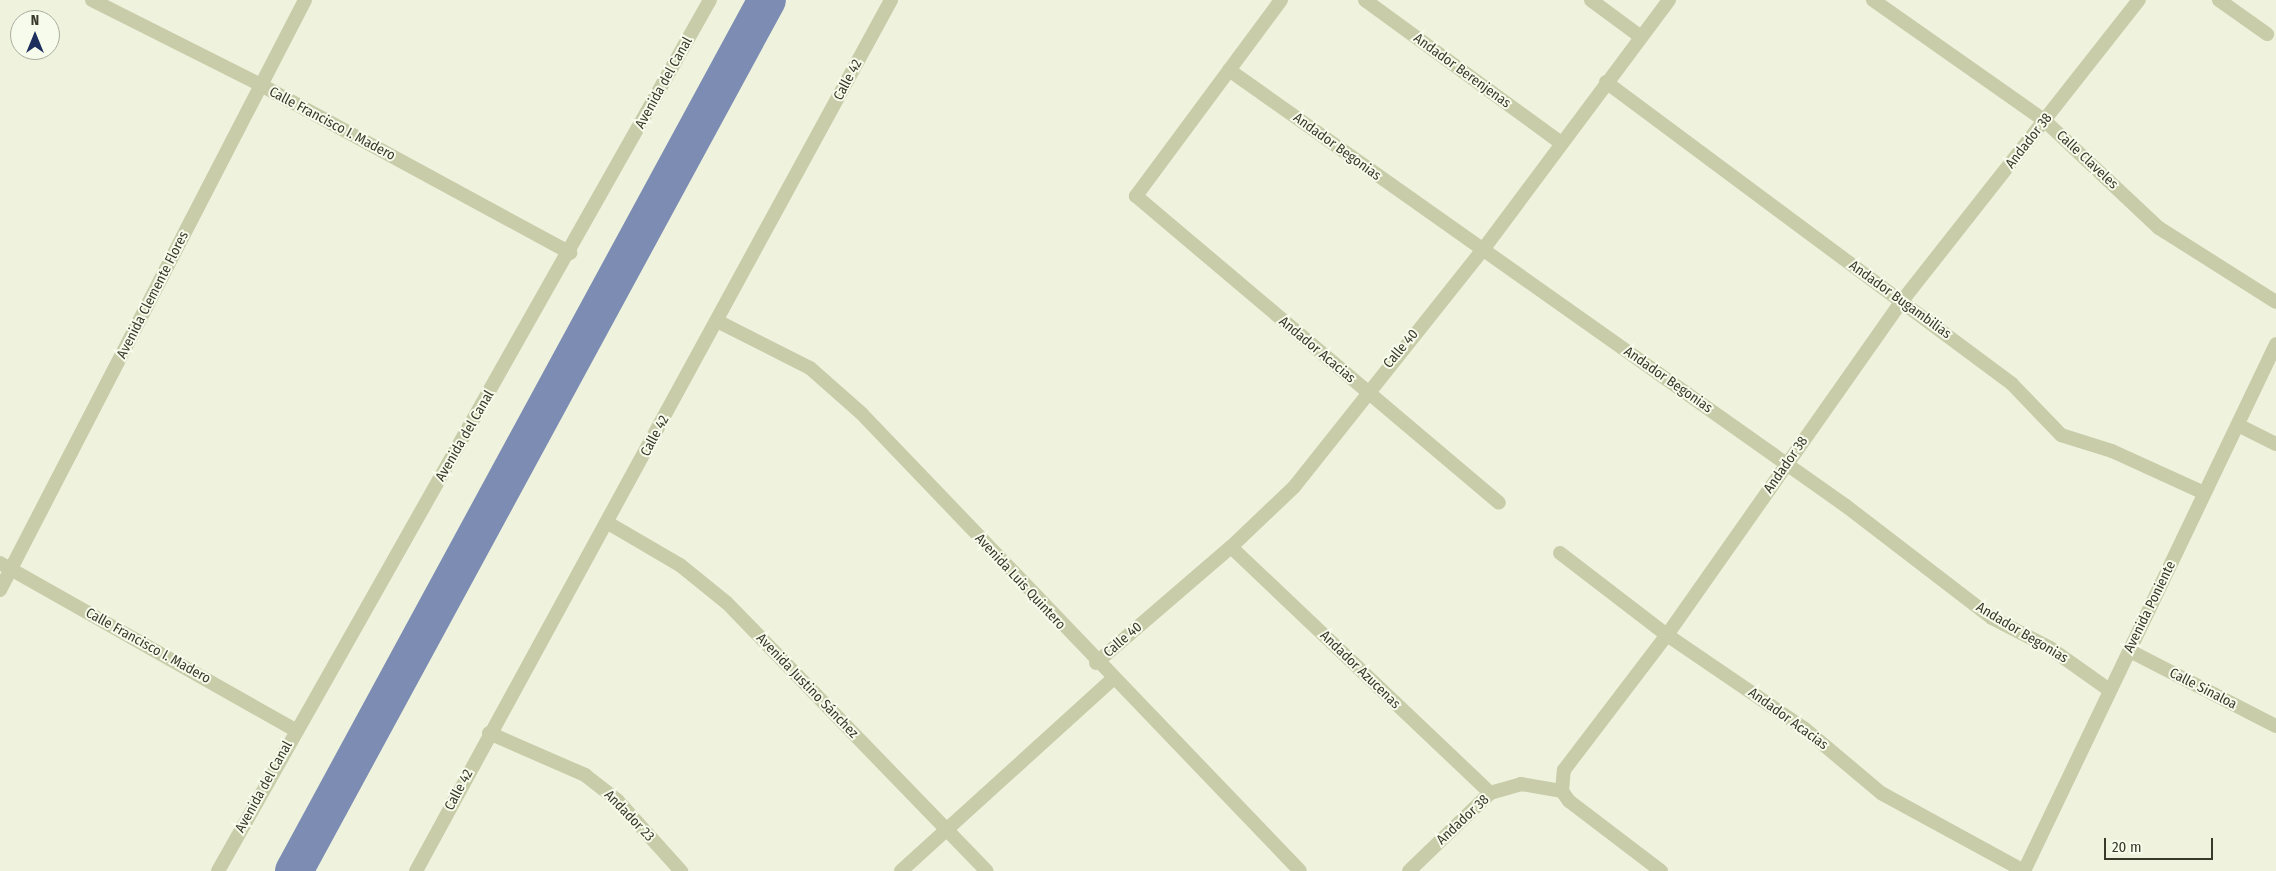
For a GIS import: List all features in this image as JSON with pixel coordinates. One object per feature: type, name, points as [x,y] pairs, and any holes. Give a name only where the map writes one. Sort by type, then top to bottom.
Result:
[{"type":"street","name":"Calle Francisco I. Madero","points":[[92,0],[261,85],[570,253]]},
{"type":"street","name":"Avenida Clemente Flores","points":[[0,590],[6,566],[305,0]]},
{"type":"street","name":"Avenida del Canal","points":[[218,871],[296,730],[570,253],[710,0]]},
{"type":"street","name":"Calle 42","points":[[416,871],[489,733],[608,523],[891,0]]},
{"type":"street","points":[[1229,70],[1281,0]]},
{"type":"street","name":"Andador Berenjenas","points":[[1365,0],[1560,142]]},
{"type":"street","points":[[1591,0],[1641,37]]},
{"type":"street","name":"Calle 40","points":[[1096,663],[1231,547],[1294,486],[1366,391],[1482,251],[1560,142],[1669,0]]},
{"type":"street","name":"Calle Claveles","points":[[1873,0],[2045,121],[2159,228],[2276,302]]},
{"type":"street","name":"Andador 38","points":[[1409,871],[1490,793],[1521,784],[1562,791],[1564,770],[1667,634],[1902,301],[2139,0]]},
{"type":"street","points":[[2219,0],[2267,34]]},
{"type":"street","name":"Andador Acacias","points":[[1229,70],[1136,196],[1499,503]]},
{"type":"street","name":"Andador Begonias","points":[[1229,70],[1482,251],[1786,464],[1992,618],[2050,648],[2108,689]]},
{"type":"street","name":"Andador Bugambilias","points":[[1606,82],[2012,384],[2061,435],[2112,451],[2204,493]]},
{"type":"street","name":"Avenida Luis Quintero","points":[[717,321],[810,368],[861,413],[1112,680],[1300,871]]},
{"type":"street","name":"Avenida Poniente","points":[[2024,871],[2108,689],[2130,651],[2204,493],[2240,426],[2276,344]]},
{"type":"street","points":[[2240,426],[2276,444]]},
{"type":"street","name":"Avenida Justino Sánchez","points":[[608,523],[680,565],[727,603],[987,871]]},
{"type":"street","name":"Andador Azucenas","points":[[1231,547],[1490,793]]},
{"type":"street","name":"Andador Acacias","points":[[1560,553],[1667,634],[1806,729],[1881,793],[2024,871]]},
{"type":"street","name":"Calle Francisco I. Madero","points":[[6,566],[296,730]]},
{"type":"street","name":"Calle Sinaloa","points":[[2130,651],[2276,726]]},
{"type":"street","name":"Calle 40","points":[[901,871],[944,827],[1112,680]]},
{"type":"street","name":"Andador 23","points":[[489,733],[585,775],[617,800],[681,871]]},
{"type":"street","points":[[1562,791],[1661,871]]},
{"type":"waterway","points":[[294,871],[767,0]]}]
